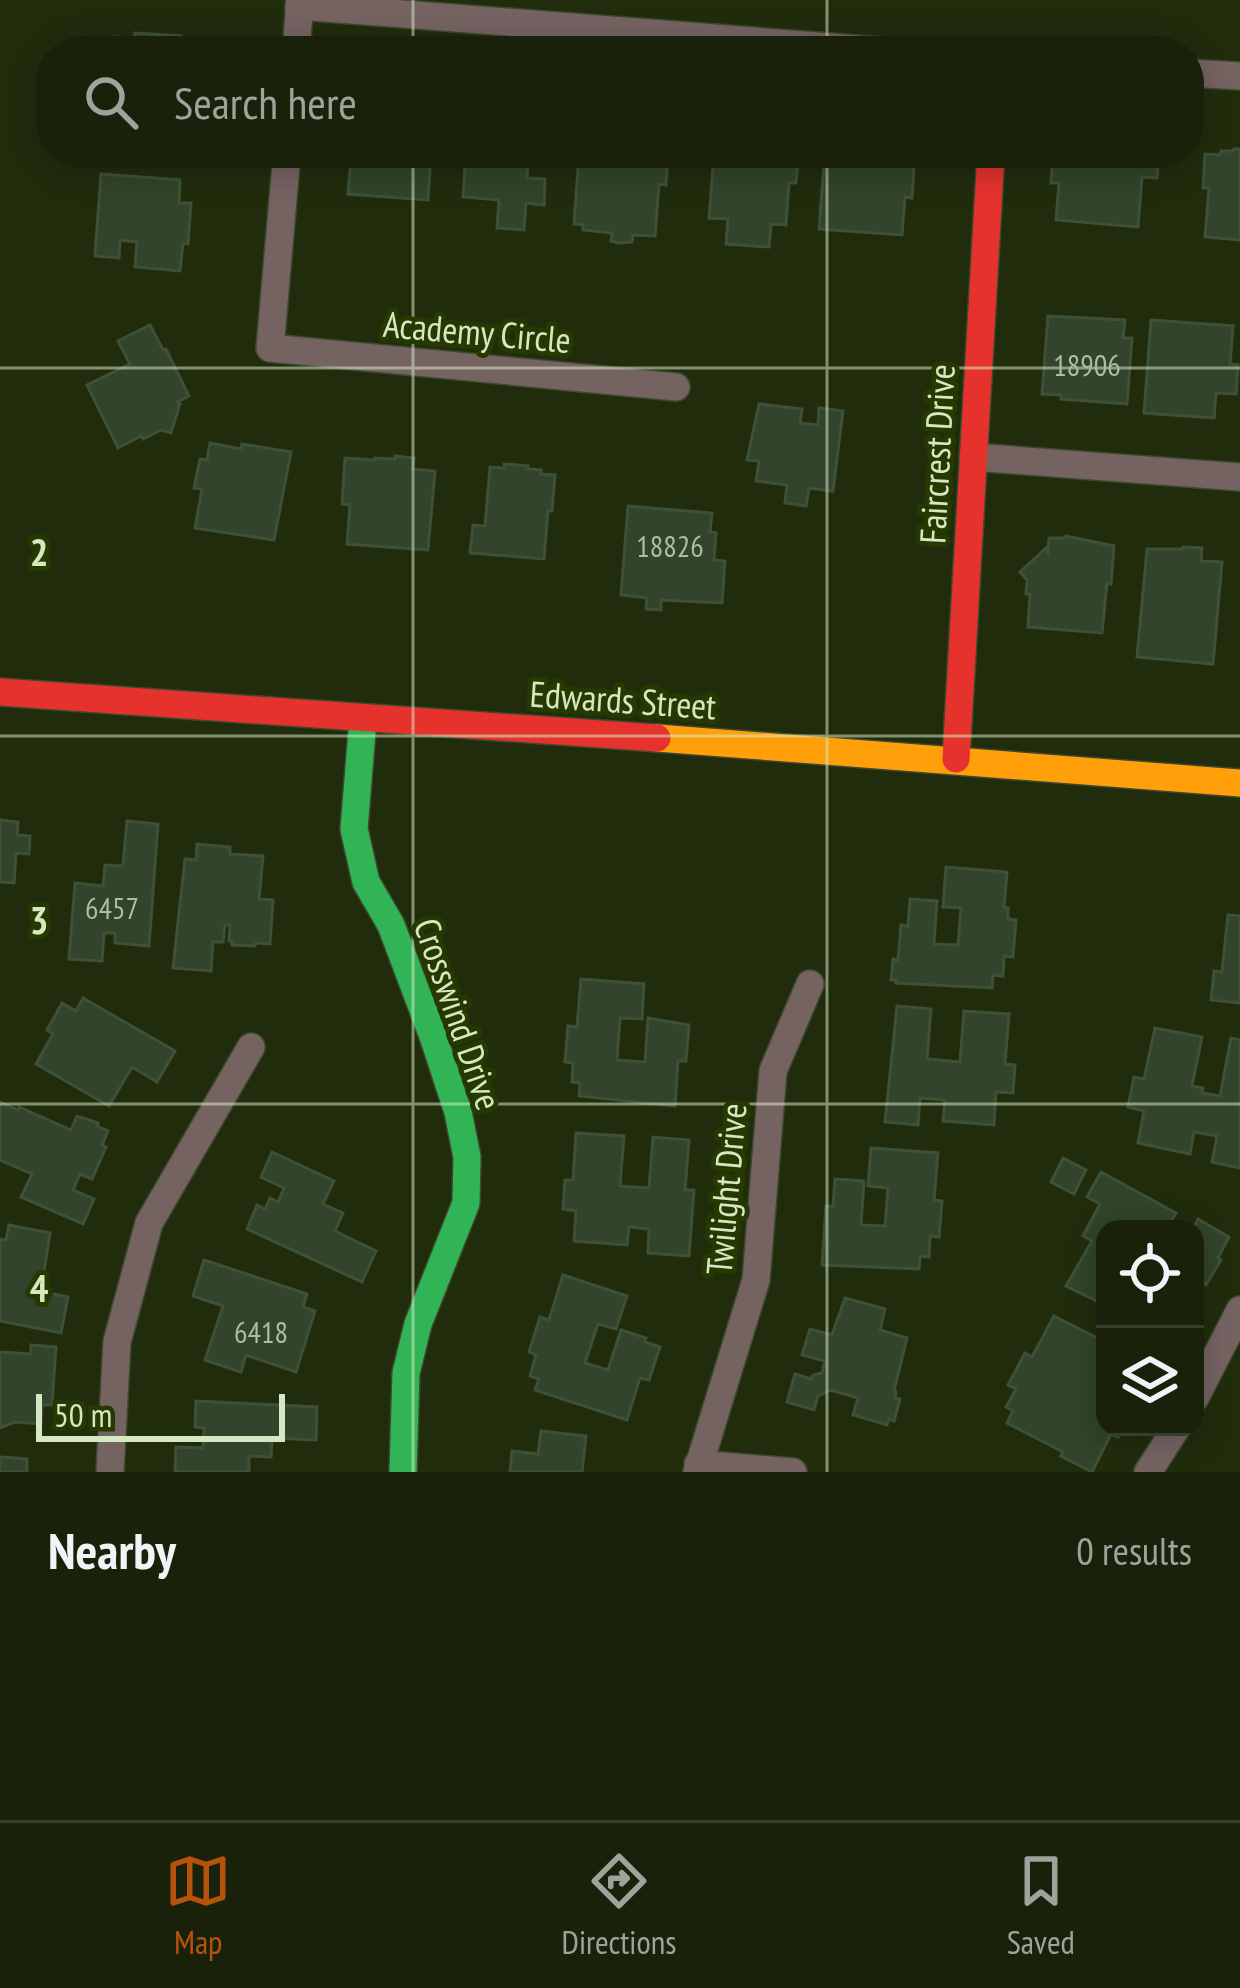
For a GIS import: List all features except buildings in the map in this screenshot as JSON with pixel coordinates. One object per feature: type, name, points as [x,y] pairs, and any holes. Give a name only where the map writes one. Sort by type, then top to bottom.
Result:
[{"type":"street","points":[[297,36],[300,3],[701,36]]},
{"type":"street","points":[[1204,74],[1240,76]]},
{"type":"street","name":"Academy Circle","points":[[286,168],[270,348],[676,387]]},
{"type":"street","name":"Faircrest Drive","points":[[956,759],[990,168]]},
{"type":"street","points":[[973,457],[1240,477]]},
{"type":"street","name":"Edwards Street","points":[[0,692],[1240,783]]},
{"type":"street","name":"Crosswind Drive","points":[[363,719],[354,829],[366,882],[391,925],[434,1039],[467,1157],[466,1203],[418,1324],[406,1373],[403,1472]]},
{"type":"street","name":"Twilight Drive","points":[[698,1468],[756,1280],[772,1071],[810,984]]},
{"type":"street","points":[[110,1472],[118,1342],[149,1223],[251,1047]]},
{"type":"street","points":[[1204,1380],[1240,1310]]},
{"type":"street","points":[[1148,1472],[1171,1436]]},
{"type":"street","points":[[698,1468],[793,1472]]},
{"type":"traffic: fast","points":[[363,719],[354,829],[366,882],[391,925],[434,1039],[467,1157],[466,1203],[418,1324],[406,1373],[403,1472]]},
{"type":"traffic: slow","points":[[657,738],[1240,783]]},
{"type":"traffic: jam","points":[[956,759],[990,168]]},
{"type":"traffic: jam","points":[[0,692],[657,738]]}]
